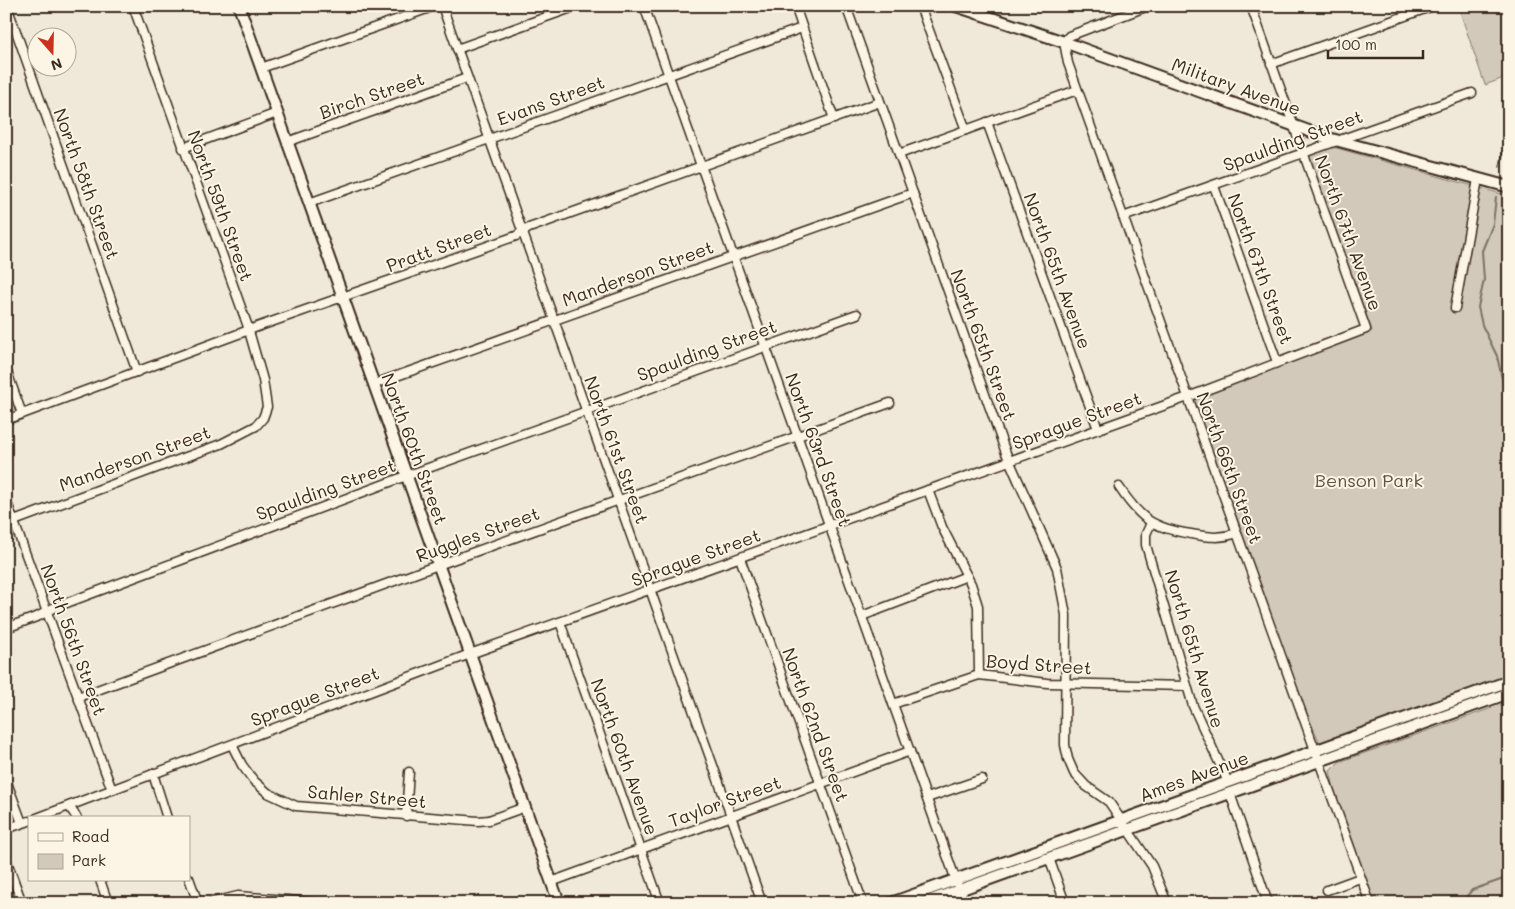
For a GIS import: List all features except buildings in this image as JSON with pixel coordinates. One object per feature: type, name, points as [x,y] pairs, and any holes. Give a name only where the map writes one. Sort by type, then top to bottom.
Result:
[{"type":"main road","name":"North 60th Street","points":[[238,6],[558,903]]},
{"type":"main road","name":"Military Avenue","points":[[956,6],[1064,42],[1340,141],[1509,187]]},
{"type":"main road","name":"Ames Avenue","points":[[891,903],[1121,821],[1229,787],[1509,681]]},
{"type":"main road","name":"Ames Avenue","points":[[1317,755],[1509,692]]},
{"type":"main road","name":"Ames Avenue","points":[[923,903],[1128,830],[1229,787]]},
{"type":"street","name":"North 58th Street","points":[[7,6],[136,372]]},
{"type":"street","name":"North 59th Street","points":[[133,6],[264,380],[267,407],[263,418]]},
{"type":"street","points":[[261,68],[435,6]]},
{"type":"street","name":"North 61st Street","points":[[442,6],[762,903]]},
{"type":"street","points":[[457,49],[577,6]]},
{"type":"street","name":"North 63rd Street","points":[[644,6],[964,903]]},
{"type":"street","points":[[795,6],[834,119]]},
{"type":"street","name":"North 65th Street","points":[[846,6],[1009,461],[1052,553],[1062,584],[1066,615],[1065,745],[1068,759],[1078,778],[1109,802],[1152,866],[1167,903]]},
{"type":"street","points":[[920,6],[966,130]]},
{"type":"street","points":[[1064,42],[1078,32],[1148,6]]},
{"type":"street","name":"North 67th Avenue","points":[[1251,6],[1366,329]]},
{"type":"street","points":[[1271,64],[1433,6]]},
{"type":"street","name":"Evans Street","points":[[309,203],[802,28]]},
{"type":"street","name":"North 66th Street","points":[[1064,42],[1068,63],[1123,218],[1370,903]]},
{"type":"street","name":"Birch Street","points":[[287,142],[467,78]]},
{"type":"street","points":[[898,154],[1078,90]]},
{"type":"street","name":"Spaulding Street","points":[[1123,218],[1472,93]]},
{"type":"street","name":"Pratt Street","points":[[6,420],[248,330],[386,283],[529,228],[880,102]]},
{"type":"street","points":[[184,148],[277,113]]},
{"type":"street","name":"North 65th Avenue","points":[[987,122],[1098,429]]},
{"type":"street","points":[[1455,308],[1478,179]]},
{"type":"street","name":"North 67th Street","points":[[1214,186],[1277,362]]},
{"type":"street","name":"Manderson Street","points":[[374,384],[912,193]]},
{"type":"street","name":"Spaulding Street","points":[[6,628],[406,476],[857,314]]},
{"type":"street","name":"Sprague Street","points":[[42,816],[470,654],[1188,397],[1366,329]]},
{"type":"street","points":[[6,369],[22,414]]},
{"type":"street","name":"Ruggles Street","points":[[78,697],[438,565],[890,403]]},
{"type":"street","name":"Manderson Street","points":[[14,521],[221,444],[256,426],[263,418]]},
{"type":"street","points":[[1119,488],[1136,511],[1151,523],[1165,530],[1212,538],[1237,533]]},
{"type":"street","points":[[928,490],[942,527],[974,594],[979,614],[979,675]]},
{"type":"street","name":"North 56th Street","points":[[6,500],[112,790]]},
{"type":"street","name":"North 65th Avenue","points":[[1151,523],[1146,534],[1146,545],[1197,719],[1229,787],[1268,903]]},
{"type":"street","name":"North 62nd Street","points":[[740,558],[863,903]]},
{"type":"street","points":[[862,616],[967,576]]},
{"type":"street","name":"North 60th Avenue","points":[[560,622],[660,903]]},
{"type":"street","name":"Boyd Street","points":[[893,704],[979,675],[1066,684],[1187,686]]},
{"type":"street","name":"Sahler Street","points":[[232,745],[242,765],[254,781],[268,793],[287,803],[306,808],[484,821],[525,807]]},
{"type":"street","name":"Taylor Street","points":[[551,882],[910,751]]},
{"type":"street","points":[[406,816],[409,772]]},
{"type":"street","points":[[153,774],[166,816]]},
{"type":"street","points":[[927,798],[982,779]]},
{"type":"street","points":[[6,780],[26,822],[6,829]]},
{"type":"street","points":[[69,806],[76,816]]},
{"type":"street","points":[[1049,858],[1065,903]]},
{"type":"street","points":[[6,859],[22,903]]},
{"type":"street","points":[[1327,890],[1360,878]]},
{"type":"street","points":[[190,881],[198,903]]},
{"type":"street","points":[[101,882],[108,903]]},
{"type":"street","points":[[210,903],[223,898],[238,896],[322,903]]},
{"type":"green space","points":[[1458,6],[1509,6],[1509,76],[1485,85]]},
{"type":"green space","name":"Benson Park","points":[[1333,147],[1509,196],[1509,676],[1321,742],[1299,695],[1192,399],[1372,331],[1309,156]]},
{"type":"green space","points":[[1509,702],[1509,903],[1374,903],[1337,800],[1330,771],[1339,762]]},
{"type":"waterway","points":[[1500,167],[1509,124]]},
{"type":"waterway","points":[[1496,197],[1493,224],[1482,251],[1484,280],[1478,307],[1482,325],[1497,356],[1509,410]]},
{"type":"waterway","points":[[1461,903],[1472,890],[1509,877]]}]
